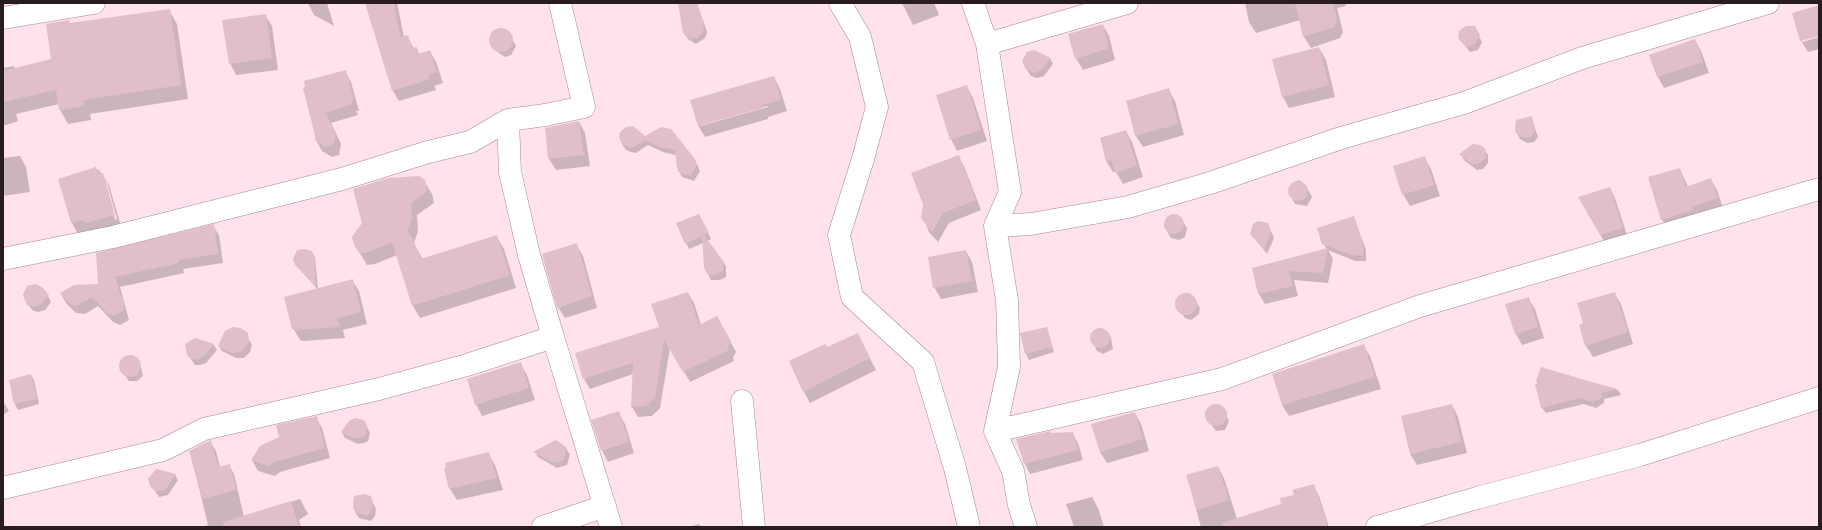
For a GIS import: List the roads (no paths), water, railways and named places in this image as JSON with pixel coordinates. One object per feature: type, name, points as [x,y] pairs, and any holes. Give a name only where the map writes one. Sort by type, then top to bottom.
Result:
[{"type":"street","points":[[3,18],[94,3]]},
{"type":"street","points":[[3,259],[113,237],[342,179],[428,152],[470,142],[508,120],[545,115],[584,107],[560,3]]},
{"type":"street","points":[[840,3],[860,37],[876,107],[863,159],[839,236],[852,297],[923,362],[955,468],[969,527]]},
{"type":"street","points":[[973,3],[987,44],[1010,192],[995,226],[1007,300],[1009,367],[995,431],[1013,471],[1019,505],[1026,527]]},
{"type":"street","points":[[987,44],[1127,3]]},
{"type":"street","points":[[995,226],[1031,224],[1128,207],[1210,183],[1341,138],[1464,103],[1582,58],[1768,3]]},
{"type":"street","points":[[508,120],[510,172],[529,255],[612,527]]},
{"type":"street","points":[[995,431],[1222,379],[1420,306],[1819,188]]},
{"type":"street","points":[[3,488],[163,450],[204,429],[379,389],[467,365],[553,336]]},
{"type":"street","points":[[1378,527],[1477,498],[1640,455],[1819,398]]},
{"type":"street","points":[[742,401],[754,527]]},
{"type":"street","points":[[543,527],[605,506]]}]
